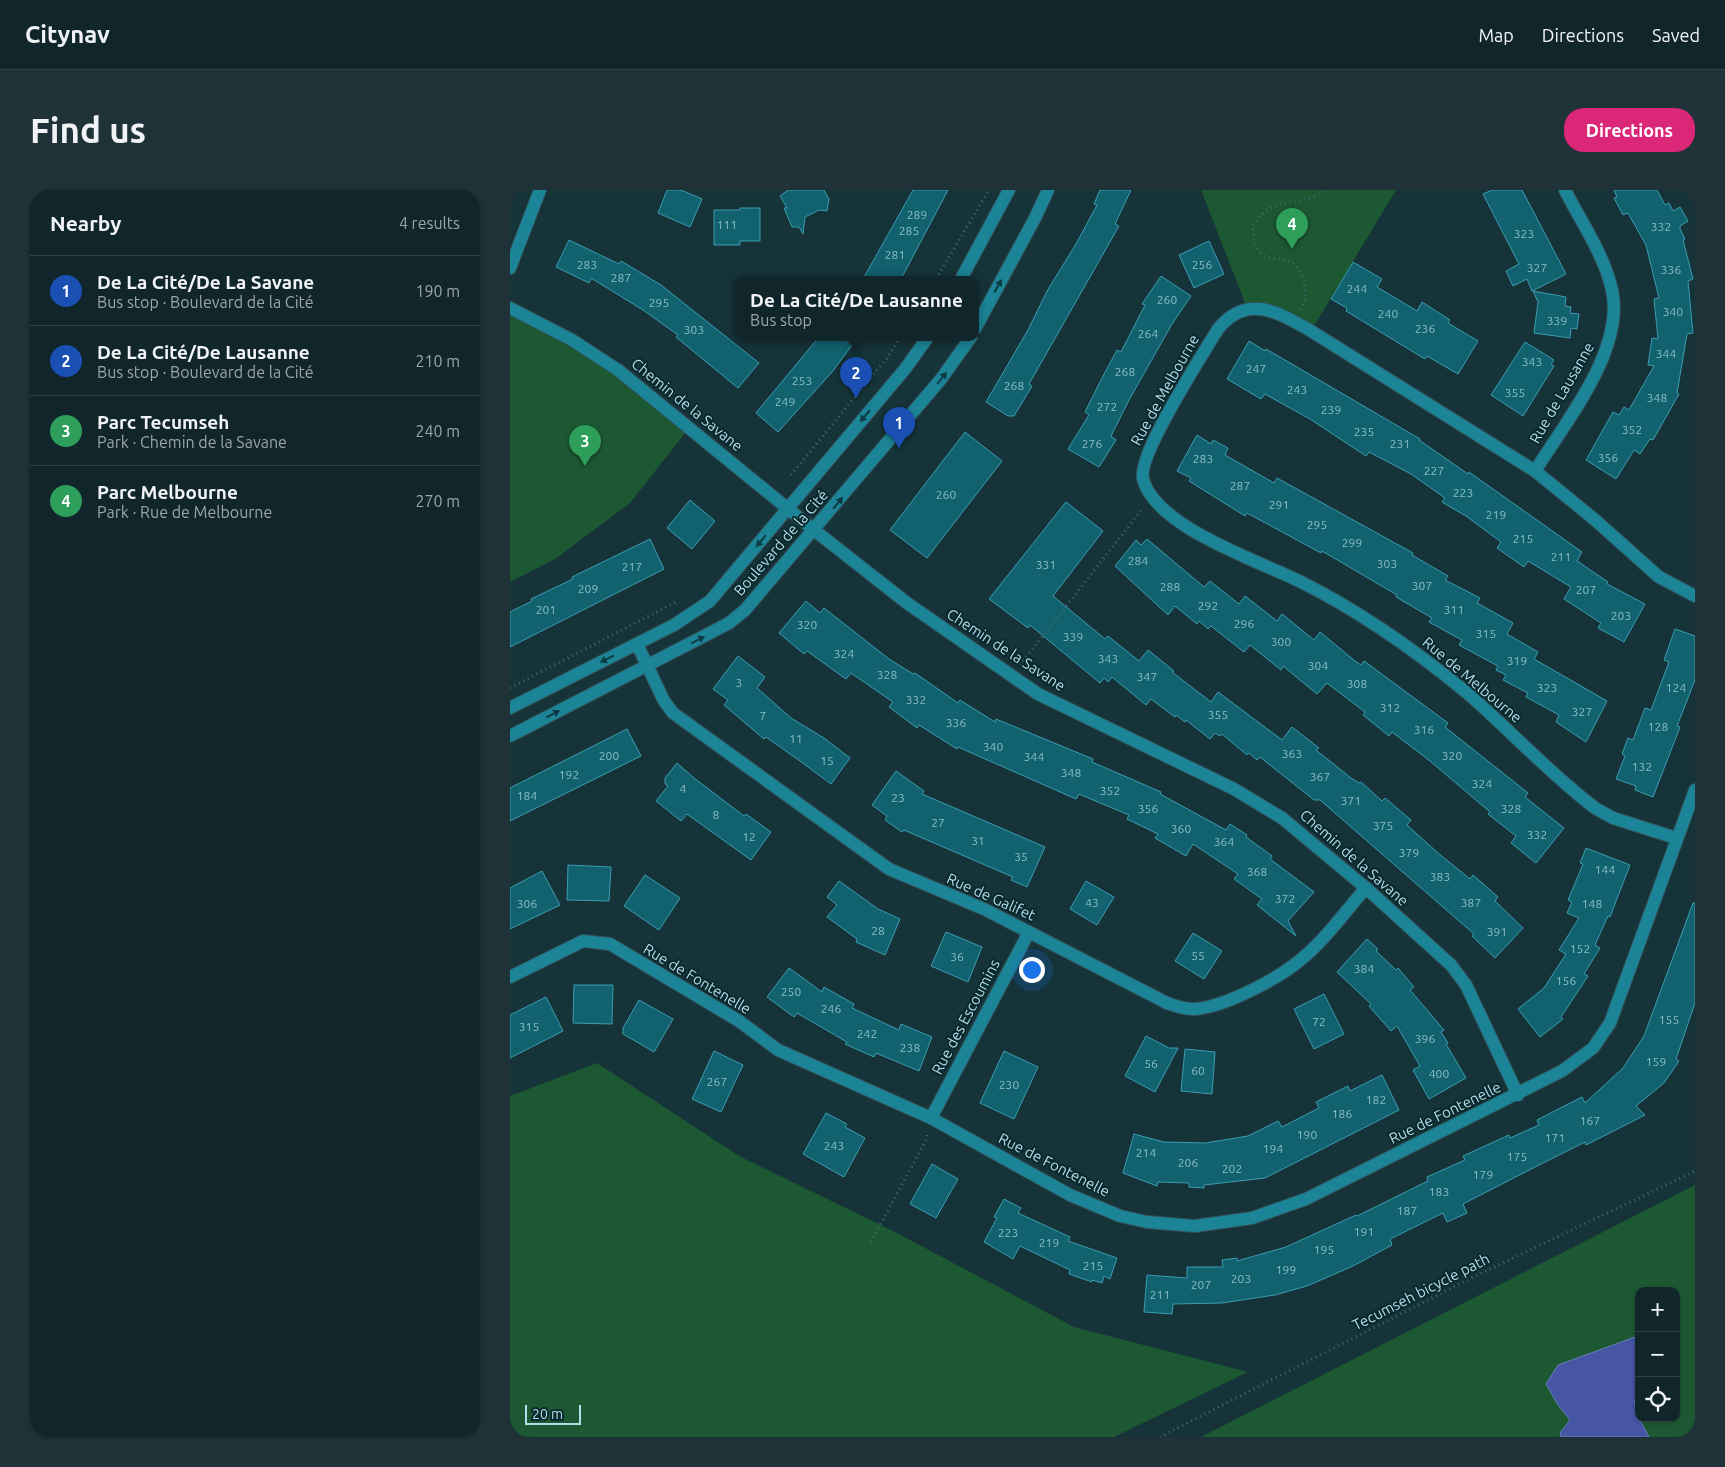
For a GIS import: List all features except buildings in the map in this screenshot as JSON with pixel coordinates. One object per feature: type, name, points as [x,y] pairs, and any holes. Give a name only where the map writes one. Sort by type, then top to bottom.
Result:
[{"type":"street","points":[[510,268],[540,190]]},
{"type":"street","points":[[963,276],[1009,190]]},
{"type":"street","points":[[979,322],[1036,218],[1048,190]]},
{"type":"street","name":"Rue de Lausanne","points":[[1535,471],[1603,360],[1612,328],[1612,291],[1607,274],[1564,190]]},
{"type":"street","name":"Chemin de la Savane","points":[[510,308],[572,340],[618,370],[870,577],[1010,676],[1038,694],[1257,801],[1282,818],[1366,888],[1451,965],[1466,985],[1518,1095]]},
{"type":"street","name":"Rue de Melbourne","points":[[1676,838],[1613,818],[1595,808],[1466,693],[1370,621],[1303,583],[1211,541],[1166,513],[1151,498],[1143,478],[1142,468],[1145,458],[1218,328],[1227,318],[1248,308],[1261,308],[1296,322],[1535,471],[1594,519],[1659,577],[1695,596]]},
{"type":"street","name":"Boulevard de la Cité","points":[[510,708],[680,621],[710,601],[905,369],[925,341]]},
{"type":"street","name":"Boulevard de la Cité","points":[[510,736],[710,633],[740,614],[758,598],[941,379],[967,341]]},
{"type":"street","name":"Rue de Galifet","points":[[637,644],[664,701],[673,713],[882,865],[903,877],[984,909],[1167,1003],[1194,1010],[1221,1003],[1278,976],[1306,956],[1366,888]]},
{"type":"street","name":"Rue de Fontenelle","points":[[510,977],[583,941],[610,944],[739,1021],[778,1050],[931,1118],[1070,1195],[1120,1216],[1147,1222],[1195,1226],[1252,1218],[1299,1202],[1518,1095],[1580,1060],[1603,1037],[1610,1023],[1695,790]]},
{"type":"street","name":"Rue des Escoumins","points":[[931,1118],[1030,932]]},
{"type":"path","points":[[938,276],[989,190]]},
{"type":"path","points":[[1296,322],[1303,306],[1307,289],[1301,272],[1287,260],[1272,259],[1261,253],[1255,244],[1252,227],[1262,212],[1275,204],[1315,197],[1325,190]]},
{"type":"path","points":[[791,475],[887,358],[898,341]]},
{"type":"path","points":[[1010,676],[1151,498]]},
{"type":"path","points":[[510,688],[686,597]]},
{"type":"path","points":[[871,1242],[926,1140],[931,1118]]},
{"type":"path","name":"Tecumseh bicycle path","points":[[1160,1437],[1463,1282],[1695,1171]]},
{"type":"green space","points":[[1201,190],[1396,190],[1311,331],[1247,308]]},
{"type":"green space","points":[[510,308],[572,340],[689,428],[630,503],[555,559],[510,582]]},
{"type":"green space","points":[[597,1063],[739,1156],[893,1231],[1074,1327],[1248,1372],[1114,1437],[510,1437],[510,1096]]},
{"type":"green space","points":[[1695,1185],[1695,1437],[1201,1437]]},
{"type":"water","points":[[1635,1337],[1635,1422],[1641,1422],[1649,1437],[1561,1437],[1560,1433],[1570,1420],[1558,1405],[1546,1384],[1558,1365]]},
{"type":"place","name":"Parc Melbourne","points":[[1292,249]]},
{"type":"place","name":"De La Cité/De Lausanne","points":[[856,398]]},
{"type":"place","name":"De La Cité/De La Savane","points":[[899,448]]},
{"type":"place","name":"Parc Tecumseh","points":[[585,466]]}]
